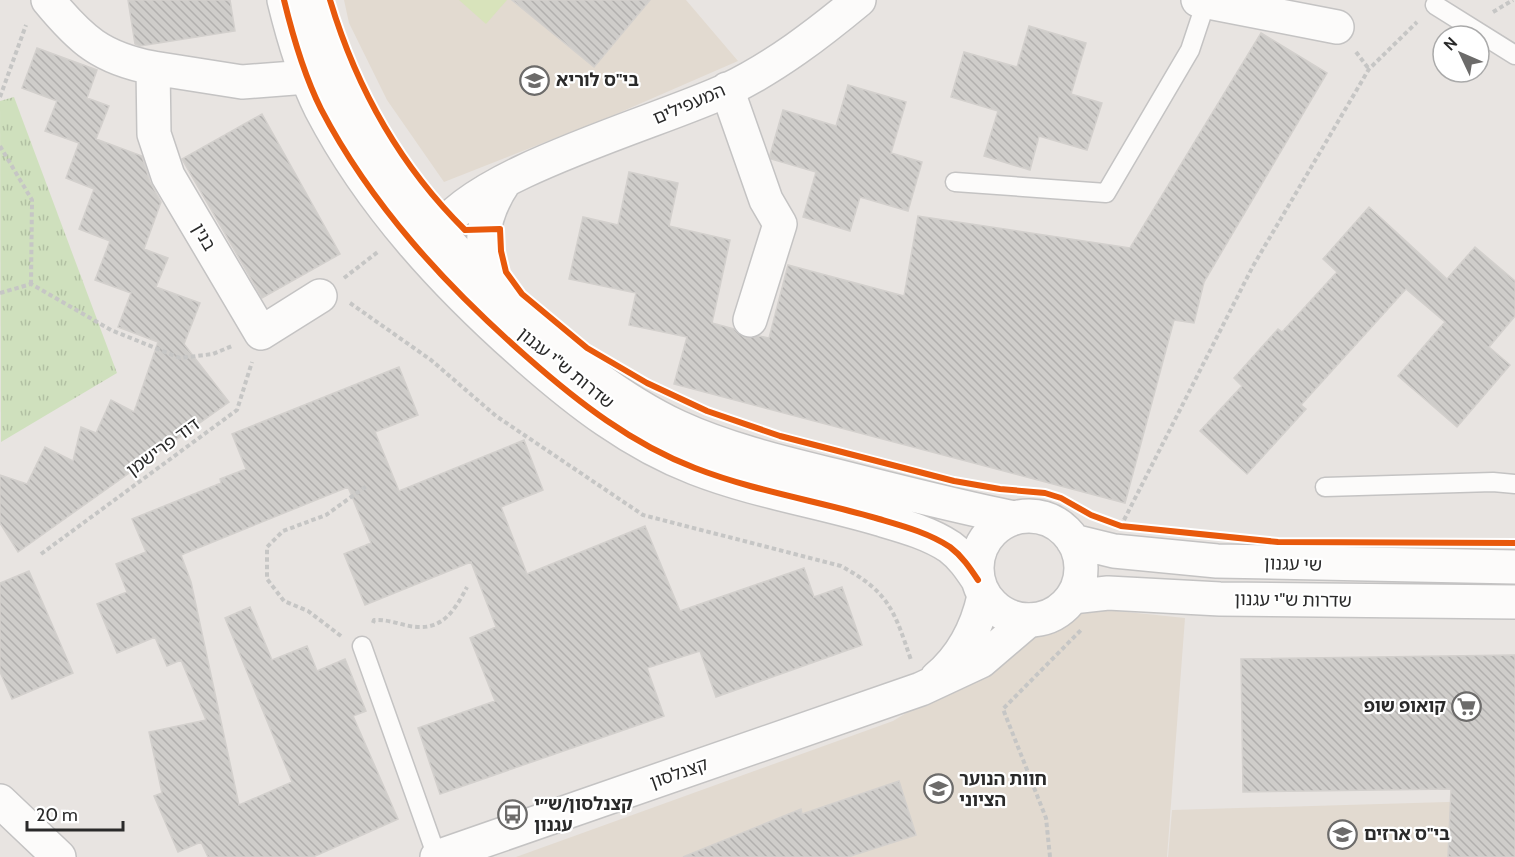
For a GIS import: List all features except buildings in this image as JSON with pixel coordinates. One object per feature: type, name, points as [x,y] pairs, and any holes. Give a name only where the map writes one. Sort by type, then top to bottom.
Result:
[{"type":"street","name":"שדרות ש\"י עגנון","points":[[284,0],[307,77],[339,140],[369,186],[404,232],[466,302],[552,379],[601,417],[644,445],[693,468],[750,487],[850,511],[935,538],[959,554],[981,588]]},
{"type":"street","name":"שדרות ש\"י עגנון","points":[[311,0],[344,89],[367,134],[392,172],[440,232],[498,294],[531,325],[628,400],[678,427],[735,449],[794,466],[1014,518]]},
{"type":"street","name":"המעפילים","points":[[431,264],[440,232],[465,206],[505,181],[727,90],[784,57],[859,0]]},
{"type":"street","points":[[1202,1],[1337,27]]},
{"type":"street","points":[[38,10],[67,23],[95,47],[122,62],[242,82],[307,77]]},
{"type":"street","name":"בנין","points":[[153,68],[154,134],[168,176],[261,333]]},
{"type":"street","points":[[727,90],[766,200],[780,224],[750,320]]},
{"type":"street","points":[[498,294],[484,257],[483,242],[488,214],[505,181]]},
{"type":"street","points":[[261,333],[325,292]]},
{"type":"street","points":[[1032,516],[1048,519],[1062,528],[1073,541],[1081,565],[1080,582],[1072,597],[1053,614],[1029,620],[981,661],[921,690],[948,669],[959,655],[976,624],[981,588],[977,562],[981,545],[998,525],[1014,518],[1032,516]]},
{"type":"street","name":"שי עגנון","points":[[1073,541],[1114,551],[1217,561],[1515,567]]},
{"type":"street","points":[[981,588],[1003,614],[1029,620]]},
{"type":"street","name":"שדרות ש\"י עגנון","points":[[1072,597],[1108,593],[1231,599],[1515,602]]},
{"type":"street","name":"קצנלסון","points":[[437,857],[921,690]]},
{"type":"street","points":[[0,801],[59,857]]},
{"type":"lane","points":[[955,182],[1106,193],[1190,50],[1202,1]]},
{"type":"lane","points":[[1435,5],[1515,55]]},
{"type":"lane","points":[[1324,487],[1515,484]]},
{"type":"lane","points":[[362,646],[437,857]]},
{"type":"path","points":[[1132,527],[1119,525],[1253,266],[1369,69],[1435,5]]},
{"type":"path","points":[[0,95],[38,10]]},
{"type":"path","points":[[0,146],[32,200],[31,284]]},
{"type":"path","points":[[404,232],[325,292],[431,360],[496,416],[643,515],[841,566],[864,578],[882,593],[899,625],[921,690]]},
{"type":"path","points":[[0,292],[31,284],[111,330],[180,358],[213,354],[261,333]]},
{"type":"path","points":[[369,485],[326,515],[284,531],[267,548],[267,579],[284,602],[308,611],[332,631],[362,646],[374,620],[389,619],[421,628],[445,620],[467,587]]},
{"type":"path","points":[[1050,857],[1046,818],[1003,709],[1106,605],[1108,593]]},
{"type":"shaded area","name":"בי\"ס לוריא","points":[[344,0],[686,0],[738,61],[614,115],[444,182],[387,100],[349,23]]},
{"type":"shaded area","name":"חוות הנוער הציוני","points":[[1108,610],[1185,618],[1167,857],[516,857],[893,721],[962,679],[1033,629],[1065,613]]},
{"type":"shaded area","name":"בי\"ס ארזים","points":[[1515,800],[1515,857],[1168,857],[1172,810]]},
{"type":"green space","points":[[459,0],[507,0],[486,24]]},
{"type":"green space","points":[[14,97],[117,373],[1,442],[0,101]]},
{"type":"cycle path","points":[[284,0],[309,83],[321,109],[363,178],[412,243],[440,273],[498,331],[547,374],[607,421],[649,447],[672,458],[740,483],[897,524],[925,534],[950,547],[966,562],[978,580]]},
{"type":"cycle path","points":[[330,0],[353,64],[367,94],[401,152],[420,179],[465,230],[500,229],[501,251],[506,272],[522,294],[587,348],[647,383],[707,411],[780,436],[954,481],[1000,489],[1045,493],[1061,498],[1091,515],[1121,526],[1278,542],[1515,543]]},
{"type":"place","name":"בי\"ס לוריא","points":[[535,80]]},
{"type":"place","name":"קואופ שופ","points":[[1467,706]]},
{"type":"place","name":"חוות הנוער הציוני","points":[[938,789]]},
{"type":"place","name":"קצנלסון/ש״י עגנון","points":[[513,814]]},
{"type":"place","name":"בי\"ס ארזים","points":[[1343,834]]}]
